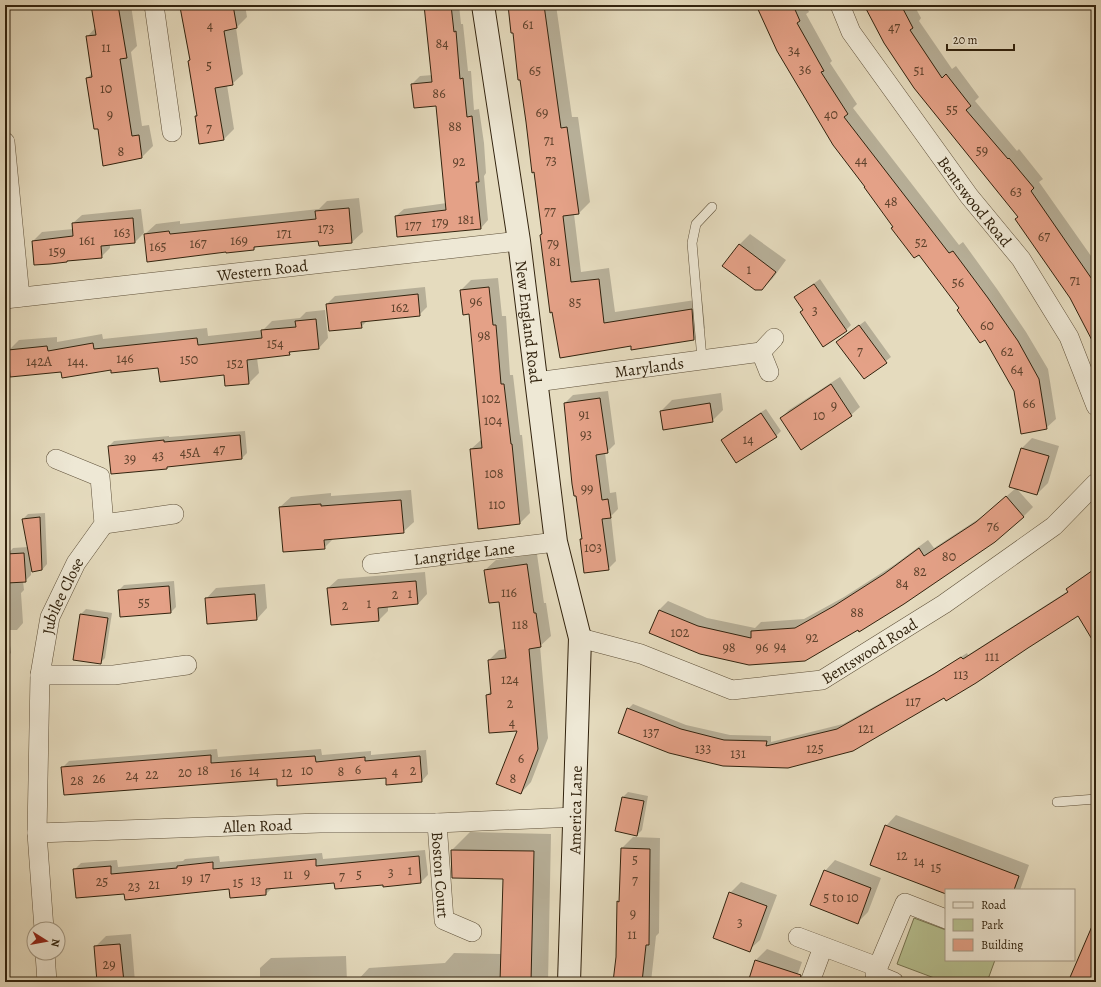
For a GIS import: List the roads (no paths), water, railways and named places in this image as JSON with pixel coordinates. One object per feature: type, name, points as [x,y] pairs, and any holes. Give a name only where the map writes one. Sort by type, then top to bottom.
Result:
[{"type":"street","points":[[154,5],[172,132]]},
{"type":"street","name":"New England Road","points":[[484,5],[519,241],[556,542],[580,638]]},
{"type":"street","name":"Bentswood Road","points":[[840,5],[850,32],[969,196],[1021,259],[1069,336],[1096,406]]},
{"type":"street","points":[[5,142],[13,298]]},
{"type":"street","name":"Western Road","points":[[13,298],[519,241]]},
{"type":"street","points":[[768,372],[761,352],[774,338]]},
{"type":"street","name":"Marylands","points":[[536,382],[761,352]]},
{"type":"street","points":[[56,459],[100,477],[104,524],[174,514]]},
{"type":"street","name":"Bentswood Road","points":[[580,638],[641,654],[732,690],[822,680],[944,604],[1054,526],[1096,483]]},
{"type":"street","name":"Jubilee Close","points":[[37,833],[40,675],[50,617],[76,563],[104,524]]},
{"type":"street","name":"Langridge Lane","points":[[372,564],[556,542]]},
{"type":"street","name":"America Lane","points":[[569,982],[580,638]]},
{"type":"street","points":[[40,675],[114,675],[187,665]]},
{"type":"street","name":"Allen Road","points":[[37,833],[320,823],[437,823],[575,817]]},
{"type":"street","name":"Boston Court","points":[[437,823],[444,920],[472,932]]},
{"type":"street","points":[[37,833],[43,921]]},
{"type":"street","points":[[894,982],[876,974],[905,903],[945,919]]},
{"type":"street","points":[[798,937],[878,967]]},
{"type":"street","points":[[810,982],[823,947]]},
{"type":"street","points":[[46,961],[47,982]]},
{"type":"lane","points":[[702,359],[692,243],[696,224],[712,206]]},
{"type":"lane","points":[[1058,802],[1096,799]]}]
